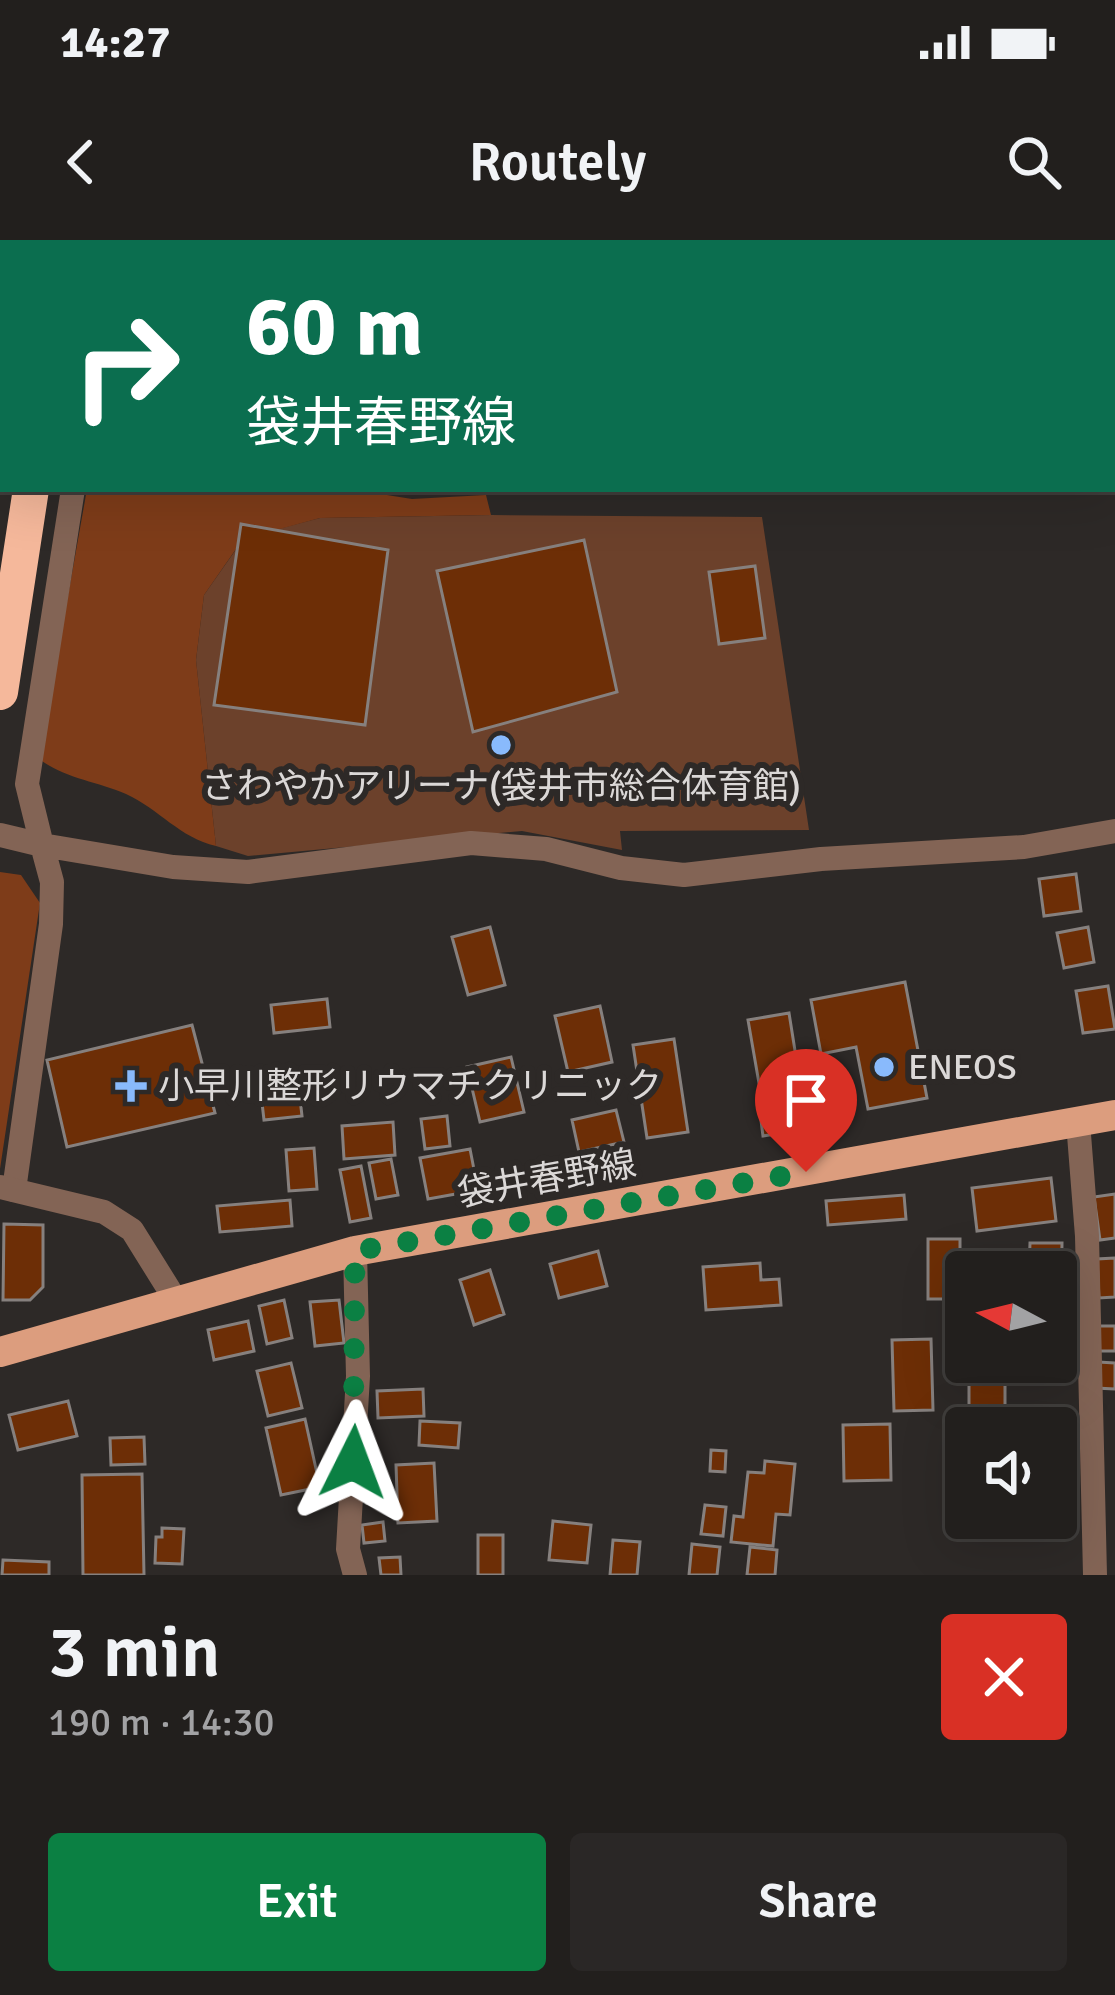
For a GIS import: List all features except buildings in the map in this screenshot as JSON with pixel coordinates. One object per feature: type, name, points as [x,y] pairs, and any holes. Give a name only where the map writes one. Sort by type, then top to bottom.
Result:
[{"type":"highway","points":[[0,692],[31,492]]},
{"type":"main road","name":"袋井春野線","points":[[0,1352],[355,1251],[1115,1115]]},
{"type":"street","points":[[73,492],[27,784],[52,882],[51,924],[7,1188],[104,1212],[132,1230],[176,1299]]},
{"type":"street","points":[[0,835],[172,867],[248,872],[471,843],[546,849],[621,868],[684,875],[821,859],[1024,847],[1115,832]]},
{"type":"street","points":[[1078,1122],[1087,1236],[1095,1575]]},
{"type":"street","points":[[355,1251],[358,1376],[348,1549],[355,1575]]},
{"type":"shaded area","points":[[86,492],[368,492],[412,499],[486,495],[491,515],[320,518],[243,539],[204,595],[196,660],[216,846],[191,837],[126,794],[39,759]]},
{"type":"shaded area","name":"さわやかアリーナ(袋井市総合体育館)","points":[[762,517],[809,830],[620,831],[622,850],[522,831],[248,856],[216,846],[196,660],[204,595],[244,538],[320,518]]},
{"type":"shaded area","points":[[0,872],[21,875],[40,903],[0,1169]]},
{"type":"place","name":"さわやかアリーナ(袋井市総合体育館)","points":[[501,745]]},
{"type":"place","name":"ENEOS","points":[[884,1067]]},
{"type":"place","name":"小早川整形リウマチクリニック","points":[[131,1086]]},
{"type":"route","points":[[353,1462],[358,1376],[355,1251],[806,1172]]}]
